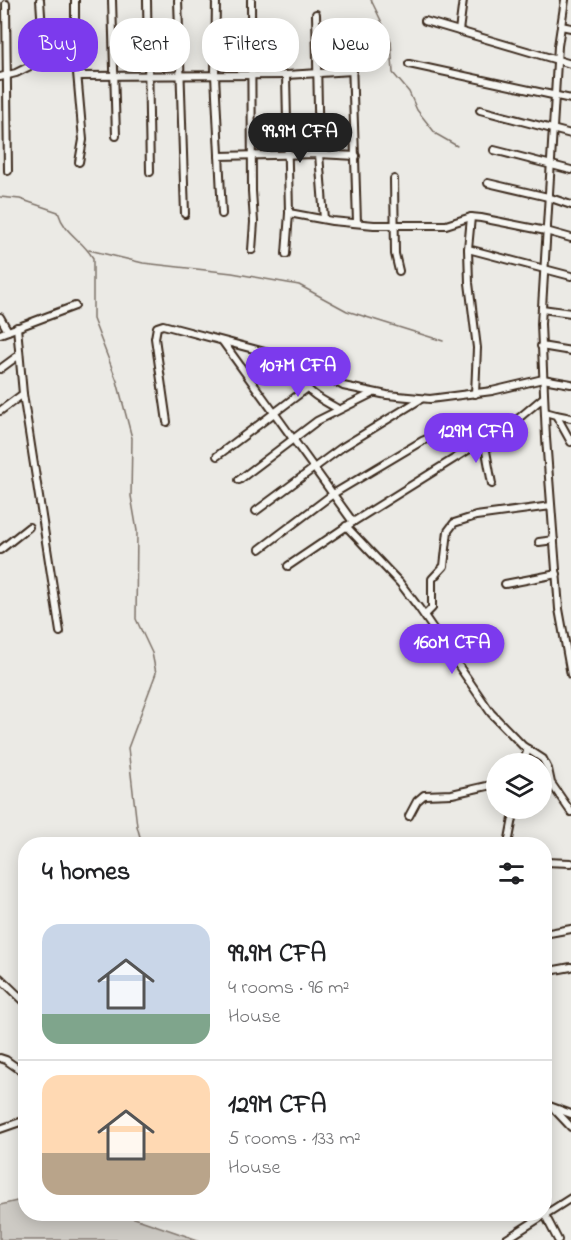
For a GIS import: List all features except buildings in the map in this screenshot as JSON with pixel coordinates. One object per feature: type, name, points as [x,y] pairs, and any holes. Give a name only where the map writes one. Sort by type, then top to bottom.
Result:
[{"type":"street","points":[[40,0],[41,18]]},
{"type":"street","points":[[75,0],[75,18]]},
{"type":"street","points":[[112,0],[116,136]]},
{"type":"street","points":[[147,0],[150,172]]},
{"type":"street","points":[[178,0],[185,214]]},
{"type":"street","points":[[216,0],[215,75],[222,214]]},
{"type":"street","points":[[251,0],[254,222],[252,250]]},
{"type":"street","points":[[459,31],[463,0]]},
{"type":"street","points":[[565,0],[557,60],[543,269],[541,346],[557,574],[571,670]]},
{"type":"street","points":[[6,4],[3,77],[8,171]]},
{"type":"street","points":[[316,14],[319,154],[324,219]]},
{"type":"street","points":[[425,21],[571,64]]},
{"type":"street","points":[[561,26],[571,28]]},
{"type":"street","points":[[409,64],[571,99]]},
{"type":"street","points":[[3,77],[18,70]]},
{"type":"street","points":[[78,72],[83,140],[79,162]]},
{"type":"street","points":[[78,76],[286,75],[336,72]]},
{"type":"street","points":[[353,72],[357,224]]},
{"type":"street","points":[[286,75],[289,213],[286,254]]},
{"type":"street","points":[[480,110],[571,134]]},
{"type":"street","points":[[494,150],[571,170]]},
{"type":"street","points":[[219,156],[288,154],[356,156]]},
{"type":"street","points":[[394,178],[395,254],[399,271]]},
{"type":"street","points":[[488,183],[548,197],[571,205]]},
{"type":"street","points":[[289,213],[357,224],[446,225],[471,218],[546,231],[571,238]]},
{"type":"street","points":[[471,218],[468,249],[469,283],[477,348],[475,394]]},
{"type":"street","points":[[468,249],[571,276]]},
{"type":"street","points":[[0,334],[75,306]]},
{"type":"street","points":[[542,309],[571,313]]},
{"type":"street","points":[[0,317],[8,331]]},
{"type":"street","points":[[167,422],[155,338],[157,327],[163,325],[280,356],[303,364],[343,386],[373,393],[421,399],[475,394],[543,379],[571,384]]},
{"type":"street","points":[[16,327],[23,394],[60,632]]},
{"type":"street","points":[[222,342],[353,522]]},
{"type":"street","points":[[541,346],[571,351]]},
{"type":"street","points":[[0,369],[19,355]]},
{"type":"street","points":[[303,364],[302,380],[306,389],[338,409]]},
{"type":"street","points":[[217,456],[306,389]]},
{"type":"street","points":[[239,480],[338,409],[373,393]]},
{"type":"street","points":[[0,411],[23,394]]},
{"type":"street","points":[[288,566],[346,526],[529,411],[544,398]]},
{"type":"street","points":[[256,511],[312,467],[421,399]]},
{"type":"street","points":[[545,412],[571,418]]},
{"type":"street","points":[[556,415],[571,442]]},
{"type":"street","points":[[260,549],[333,494],[383,462],[434,435],[450,432],[477,444]]},
{"type":"street","points":[[484,440],[492,484]]},
{"type":"street","points":[[425,615],[432,608],[432,579],[444,566],[448,531],[454,523],[476,516],[551,506]]},
{"type":"street","points":[[346,526],[400,583],[425,615],[487,707],[534,753]]},
{"type":"street","points":[[0,550],[29,527]]},
{"type":"street","points":[[539,542],[554,540]]},
{"type":"street","points":[[505,584],[557,574]]},
{"type":"street","points":[[527,753],[528,749]]},
{"type":"street","points":[[552,784],[571,812]]},
{"type":"street","points":[[409,816],[417,801],[424,795],[452,794],[486,786]]},
{"type":"street","points":[[509,837],[513,819]]},
{"type":"street","points":[[552,862],[571,863]]},
{"type":"street","points":[[552,933],[571,929]]},
{"type":"street","points":[[552,971],[571,967]]},
{"type":"street","points":[[0,978],[18,995]]},
{"type":"street","points":[[0,1058],[18,1068]]},
{"type":"street","points":[[554,1109],[571,1114]]},
{"type":"street","points":[[554,1109],[571,1127]]},
{"type":"street","points":[[0,1130],[18,1123]]},
{"type":"street","points":[[552,1210],[571,1198]]},
{"type":"street","points":[[505,1240],[535,1221]]},
{"type":"street","points":[[548,1221],[558,1240]]},
{"type":"street","points":[[516,1233],[520,1240]]},
{"type":"shaded area","points":[[18,1201],[18,1221],[143,1221],[198,1240],[0,1240],[0,1205]]},
{"type":"waterway","points":[[371,0],[391,41],[393,73],[409,92],[417,110],[436,134],[457,146]]},
{"type":"waterway","points":[[0,197],[20,199],[58,212],[65,226],[93,258],[93,319],[117,381],[132,438],[131,496],[137,531],[136,619],[152,653],[156,673],[128,748],[140,837]]},
{"type":"waterway","points":[[89,250],[143,263],[232,273],[299,285],[347,311],[443,341]]}]
